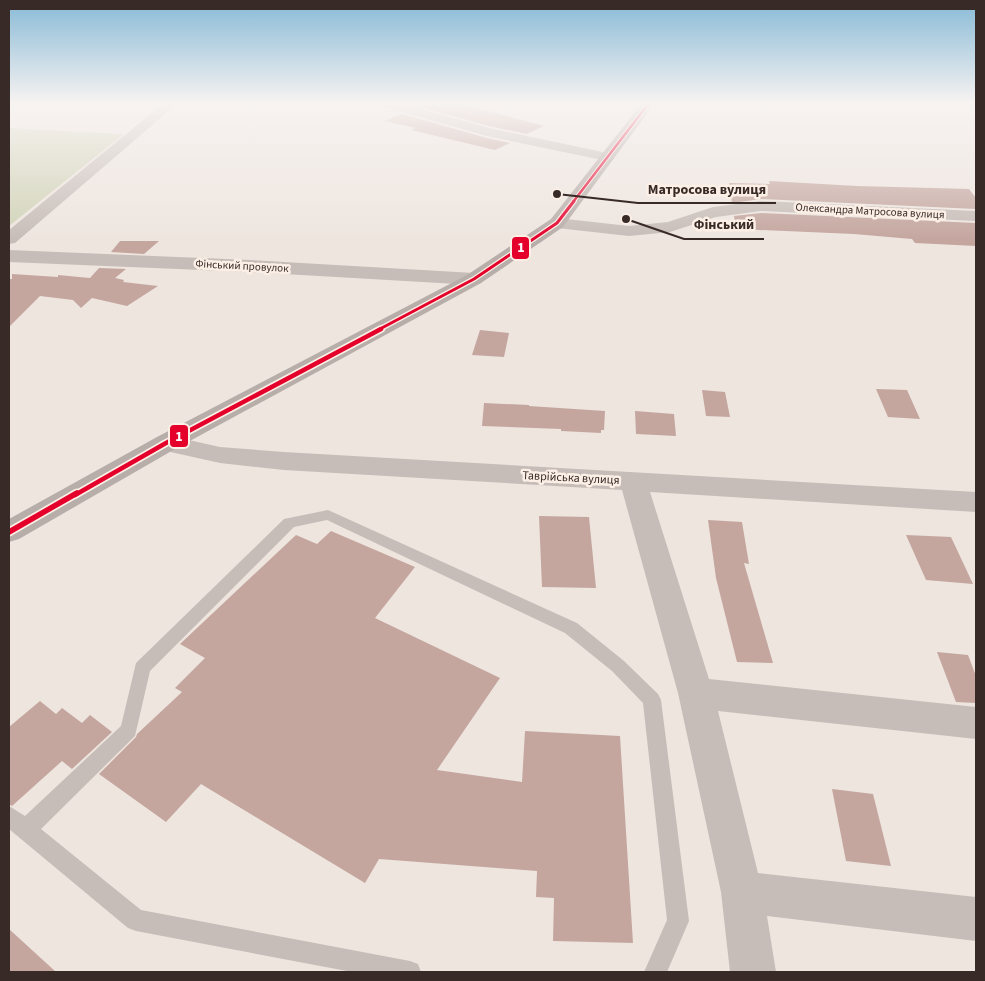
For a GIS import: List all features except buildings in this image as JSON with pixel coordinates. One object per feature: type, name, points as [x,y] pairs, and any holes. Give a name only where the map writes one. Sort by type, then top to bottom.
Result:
[{"type":"main road","points":[[9,532],[166,443],[474,279],[556,223],[613,149]]},
{"type":"street","points":[[9,239],[117,149]]},
{"type":"street","points":[[568,149],[607,157]]},
{"type":"street","name":"Олександра Матросова вулиця","points":[[556,223],[629,231],[670,227],[713,212],[761,206],[976,216]]},
{"type":"street","name":"Фінський провулок","points":[[9,256],[250,266],[474,279]]},
{"type":"street","name":"Таврійська вулиця","points":[[166,443],[220,455],[284,461],[976,502]]},
{"type":"street","points":[[633,482],[696,693],[742,892],[754,972]]},
{"type":"street","points":[[696,693],[976,723]]},
{"type":"street","points":[[742,892],[976,919]]},
{"type":"lane","points":[[26,830],[129,730],[142,668],[289,523],[328,515],[571,628],[618,666],[652,700],[678,922],[655,972]]},
{"type":"lane","points":[[9,816],[136,920],[410,972]]},
{"type":"green space","points":[[9,149],[106,149],[9,226]]},
{"type":"transit line","name":"1","points":[[9,532],[166,443],[474,279],[557,223],[614,149]]},
{"type":"place","name":"Матросова вулиця","points":[[557,194]]},
{"type":"place","name":"Фінський","points":[[626,219]]}]
